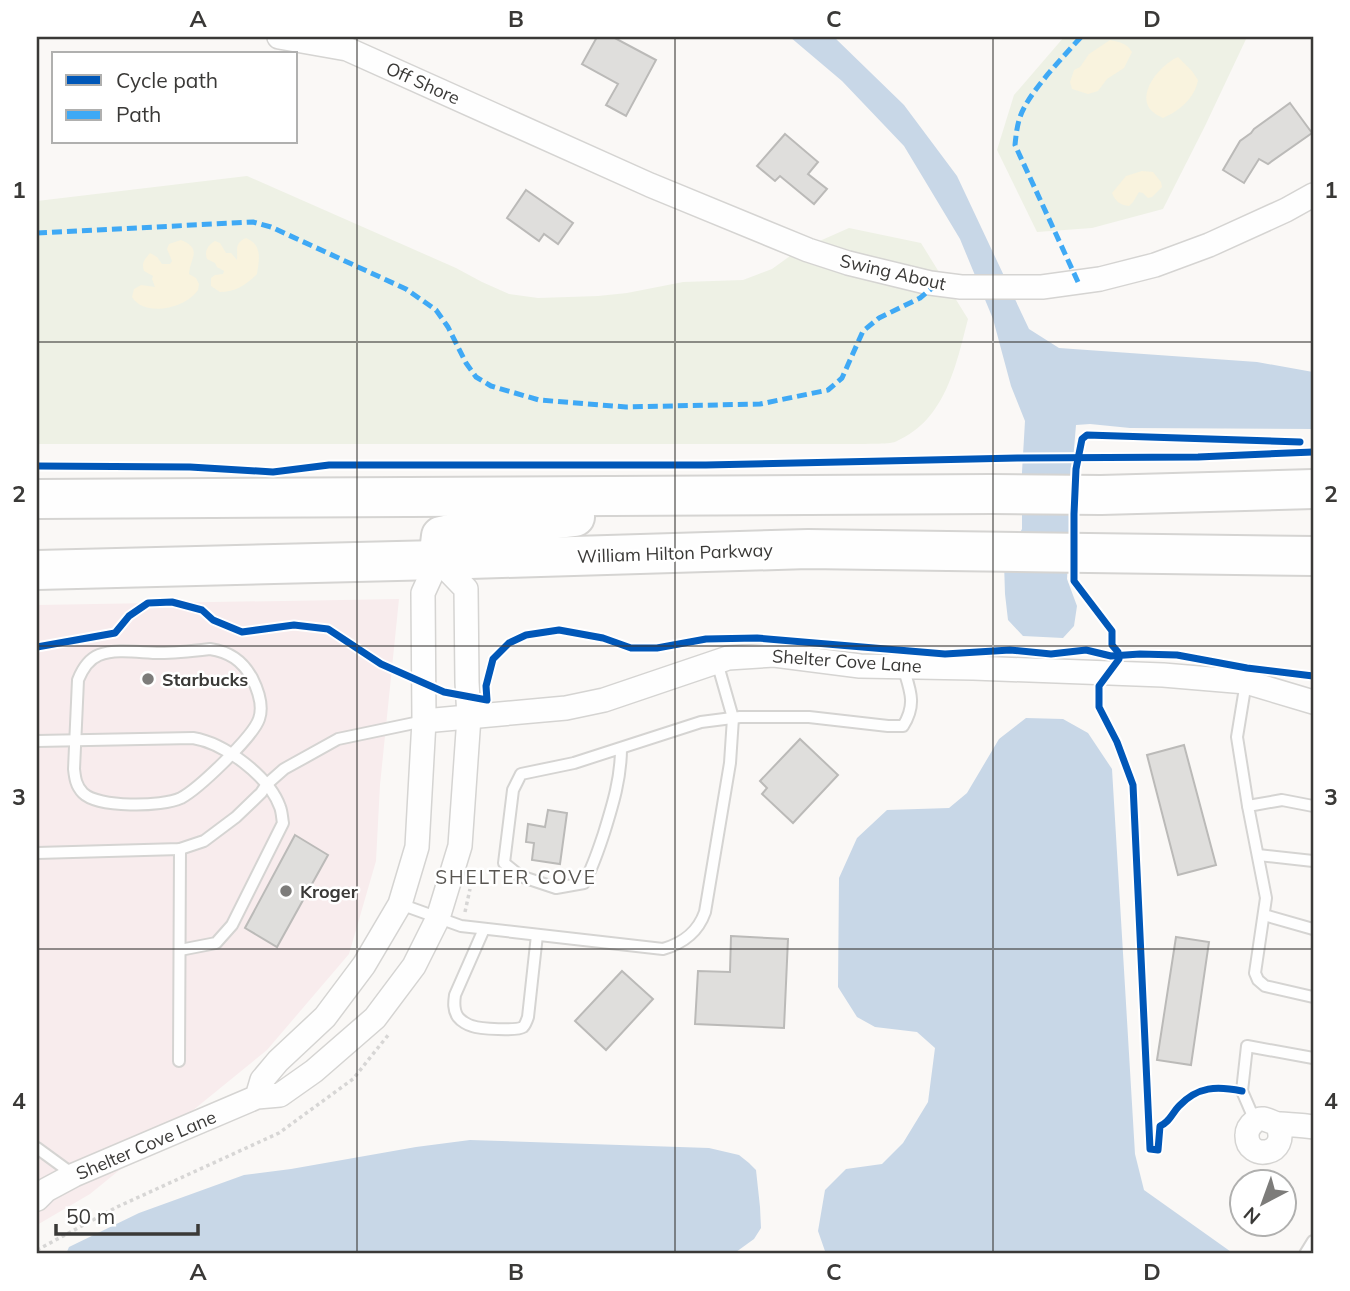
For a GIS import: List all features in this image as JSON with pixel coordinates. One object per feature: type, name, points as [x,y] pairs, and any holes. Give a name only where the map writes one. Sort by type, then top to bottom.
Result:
[{"type":"highway","points":[[37,499],[1101,495],[1313,489]]},
{"type":"highway","points":[[438,560],[442,536],[471,529],[765,495]]},
{"type":"highway","name":"William Hilton Parkway","points":[[37,569],[808,548],[1313,556]]},
{"type":"street","name":"Off Shore","points":[[279,37],[347,49],[562,145]]},
{"type":"street","name":"Swing About","points":[[562,145],[650,186],[808,250],[889,274],[930,283],[973,287],[1042,287],[1089,280],[1155,265],[1209,245],[1313,195]]},
{"type":"street","name":"Shelter Cove Lane","points":[[37,1199],[47,1190],[74,1175],[257,1097],[280,1095],[375,1018],[414,967],[438,918],[460,846],[469,717],[466,589],[438,560]]},
{"type":"street","points":[[257,1097],[262,1080],[278,1061],[325,1017],[364,965],[400,904],[417,847],[424,721],[424,593],[438,560]]},
{"type":"street","name":"Shelter Cove Lane","points":[[424,721],[566,708],[604,701],[728,658],[774,655],[860,666],[1163,675],[1245,682],[1313,702]]},
{"type":"street","points":[[1266,1123],[1313,1127]]},
{"type":"lane","points":[[210,649],[236,658],[248,671],[259,693],[261,704],[259,718],[252,732],[232,754],[193,790],[180,798],[162,804],[94,800],[84,794],[75,780],[78,680],[82,672],[97,656],[118,652],[162,653],[210,649]]},
{"type":"lane","points":[[400,904],[461,926],[484,929],[663,949],[689,937],[700,925],[705,912],[730,763],[733,718],[717,662]]},
{"type":"lane","points":[[621,748],[617,790],[592,868],[584,883],[556,888],[520,876],[504,863],[513,790],[521,774],[573,764],[621,748],[701,722],[733,718],[809,718],[903,726],[911,714],[911,692],[903,667]]},
{"type":"lane","points":[[1245,682],[1237,737],[1266,898],[1255,973],[1258,981],[1265,986],[1313,997]]},
{"type":"lane","name":"Shelter Cove Lane","points":[[37,853],[180,849],[204,841],[236,817],[284,769],[338,739],[424,721]]},
{"type":"lane","points":[[37,741],[205,740],[232,754],[267,784],[280,806],[283,823],[232,925],[216,943],[180,950]]},
{"type":"lane","points":[[1248,806],[1282,800],[1313,806]]},
{"type":"lane","points":[[178,1061],[180,849]]},
{"type":"lane","points":[[1258,855],[1313,861]]},
{"type":"lane","points":[[1264,915],[1313,929]]},
{"type":"lane","points":[[484,929],[454,1003],[457,1016],[473,1026],[510,1029],[525,1025],[537,935]]},
{"type":"lane","points":[[1266,1123],[1242,1091],[1247,1046],[1313,1058]]},
{"type":"lane","points":[[37,1148],[74,1175]]},
{"type":"lane","points":[[1305,1254],[1313,1241]]},
{"type":"shaded area","points":[[1064,37],[1247,37],[1163,209],[1092,228],[1037,232],[997,150],[1014,95]]},
{"type":"shaded area","points":[[247,176],[509,294],[538,298],[627,293],[683,282],[743,280],[772,269],[797,251],[849,228],[921,243],[968,319],[953,372],[938,405],[914,431],[890,443],[37,444],[37,201]]},
{"type":"shaded area","points":[[399,599],[380,785],[376,861],[349,954],[267,1050],[90,1194],[37,1225],[37,605]]},
{"type":"sand","points":[[1110,40],[1120,42],[1132,52],[1124,68],[1107,79],[1098,91],[1088,94],[1072,89],[1070,82],[1074,70],[1080,67],[1089,54]]},
{"type":"sand","points":[[1178,57],[1198,80],[1194,93],[1185,103],[1163,118],[1154,113],[1146,97],[1158,73]]},
{"type":"sand","points":[[1142,171],[1153,172],[1162,187],[1148,198],[1139,192],[1129,206],[1118,202],[1112,193],[1126,176]]},
{"type":"sand","points":[[246,238],[257,249],[257,274],[240,287],[220,292],[211,286],[211,278],[223,274],[224,271],[207,259],[207,248],[215,241],[220,243],[226,253],[231,253],[237,260],[238,245]]},
{"type":"sand","points":[[181,240],[192,247],[194,254],[189,274],[196,278],[198,290],[175,306],[155,309],[138,303],[132,297],[134,289],[141,285],[155,287],[153,276],[144,271],[145,259],[150,253],[162,264],[170,264],[172,261],[167,249],[169,244]]},
{"type":"water","points":[[790,37],[834,37],[904,105],[957,176],[1029,329],[1059,348],[1257,362],[1313,372],[1313,429],[1076,425],[1067,579],[1077,606],[1074,626],[1063,638],[1023,636],[1008,620],[1004,563],[1022,529],[1025,421],[1011,386],[993,319],[960,239],[904,146],[842,81]]},
{"type":"water","points":[[1026,718],[1063,719],[1088,733],[1112,769],[1135,1154],[1144,1190],[1234,1254],[826,1254],[818,1231],[825,1190],[846,1169],[882,1164],[903,1143],[928,1102],[935,1048],[917,1032],[875,1027],[857,1017],[838,987],[839,878],[857,838],[887,810],[949,808],[967,793],[999,739]]},
{"type":"water","points":[[470,1140],[709,1148],[739,1155],[756,1170],[761,1228],[754,1239],[736,1252],[711,1254],[66,1254],[69,1247],[139,1213],[244,1175]]},
{"type":"building","points":[[597,37],[613,37],[656,60],[626,116],[606,105],[618,84],[582,64]]},
{"type":"building","points":[[1290,103],[1312,133],[1268,164],[1259,159],[1244,183],[1223,170],[1240,141]]},
{"type":"building","points":[[785,134],[818,162],[808,174],[827,189],[814,204],[780,176],[775,181],[757,166]]},
{"type":"building","points":[[526,190],[573,223],[558,244],[544,234],[539,241],[507,218]]},
{"type":"building","points":[[800,739],[838,775],[793,823],[762,794],[767,788],[760,781]]},
{"type":"building","points":[[1184,745],[1216,865],[1178,875],[1147,755]]},
{"type":"building","points":[[548,810],[567,813],[560,864],[532,860],[534,843],[526,842],[528,824],[545,827]]},
{"type":"building","name":"Kroger","points":[[295,835],[328,855],[277,947],[245,928]]},
{"type":"building","points":[[731,936],[788,939],[784,1028],[695,1024],[698,971],[730,972]]},
{"type":"building","points":[[1176,937],[1209,942],[1191,1065],[1157,1060]]},
{"type":"building","points":[[622,971],[653,999],[606,1050],[575,1021]]},
{"type":"marked path","points":[[1078,282],[1015,145],[1017,127],[1024,107],[1047,75],[1081,37]]},
{"type":"marked path","points":[[37,233],[253,222],[271,227],[406,289],[436,310],[476,377],[491,386],[539,400],[626,407],[760,404],[828,390],[842,378],[863,331],[879,318],[920,298],[937,284]]},
{"type":"cycle path","points":[[1242,1091],[1208,1089],[1186,1099],[1169,1120],[1160,1126],[1158,1150],[1150,1149],[1133,785],[1117,742],[1099,707],[1099,686],[1119,659],[1118,652],[1112,645],[1112,631],[1074,581],[1076,469],[1082,439],[1087,435],[1300,442]]},
{"type":"cycle path","points":[[37,466],[190,467],[273,472],[329,465],[706,465],[1198,457],[1313,452]]},
{"type":"cycle path","points":[[37,647],[115,633],[129,616],[148,603],[172,602],[202,610],[213,620],[242,632],[294,625],[328,629],[381,664],[444,692],[487,700],[486,686],[493,659],[509,643],[526,635],[559,630],[603,638],[631,648],[657,648],[706,639],[757,638],[945,654],[1010,650],[1051,654],[1086,650],[1111,656],[1177,655],[1247,668],[1313,676]]},
{"type":"place","name":"Starbucks","points":[[148,679]]},
{"type":"place","name":"Kroger","points":[[286,891]]},
{"type":"district","name":"SHELTER COVE","points":[[516,877]]}]
